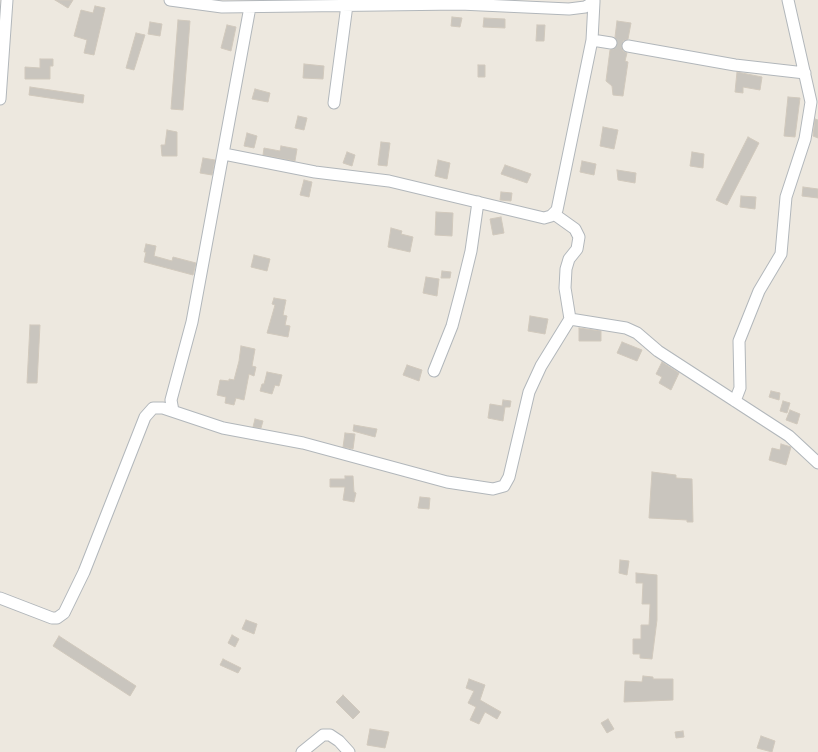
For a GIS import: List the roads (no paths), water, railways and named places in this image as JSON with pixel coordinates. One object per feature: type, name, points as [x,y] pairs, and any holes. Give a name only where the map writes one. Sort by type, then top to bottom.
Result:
[{"type":"street","points":[[0,99],[7,0]]},
{"type":"street","points":[[170,0],[222,7],[250,7],[273,3],[347,5],[460,2],[569,9],[585,7],[594,1]]},
{"type":"street","points":[[735,401],[740,388],[739,341],[760,291],[781,254],[786,197],[805,139],[815,102],[805,73],[788,0]]},
{"type":"street","points":[[224,154],[315,172],[389,181],[544,218],[554,214],[557,210],[592,40],[594,1]]},
{"type":"street","points":[[334,103],[347,5]]},
{"type":"street","points":[[173,411],[171,400],[192,322],[250,7]]},
{"type":"street","points":[[592,40],[611,43]]},
{"type":"street","points":[[628,46],[735,65],[805,73]]},
{"type":"street","points":[[434,371],[452,326],[462,288],[471,251],[478,202]]},
{"type":"street","points":[[0,598],[52,618],[61,616],[84,572],[145,417],[153,408],[158,407],[173,411],[223,428],[303,443],[439,481],[470,486],[499,488],[504,486],[509,477],[524,409],[533,380],[570,319],[565,288],[566,269],[569,259],[577,249],[580,237],[575,229],[554,214]]},
{"type":"street","points":[[570,319],[626,328],[637,333],[658,351],[789,436],[818,463]]},
{"type":"street","points":[[303,751],[322,735],[330,735],[339,740],[349,752]]},
{"type":"tunnel","points":[[611,43],[628,46]]}]
